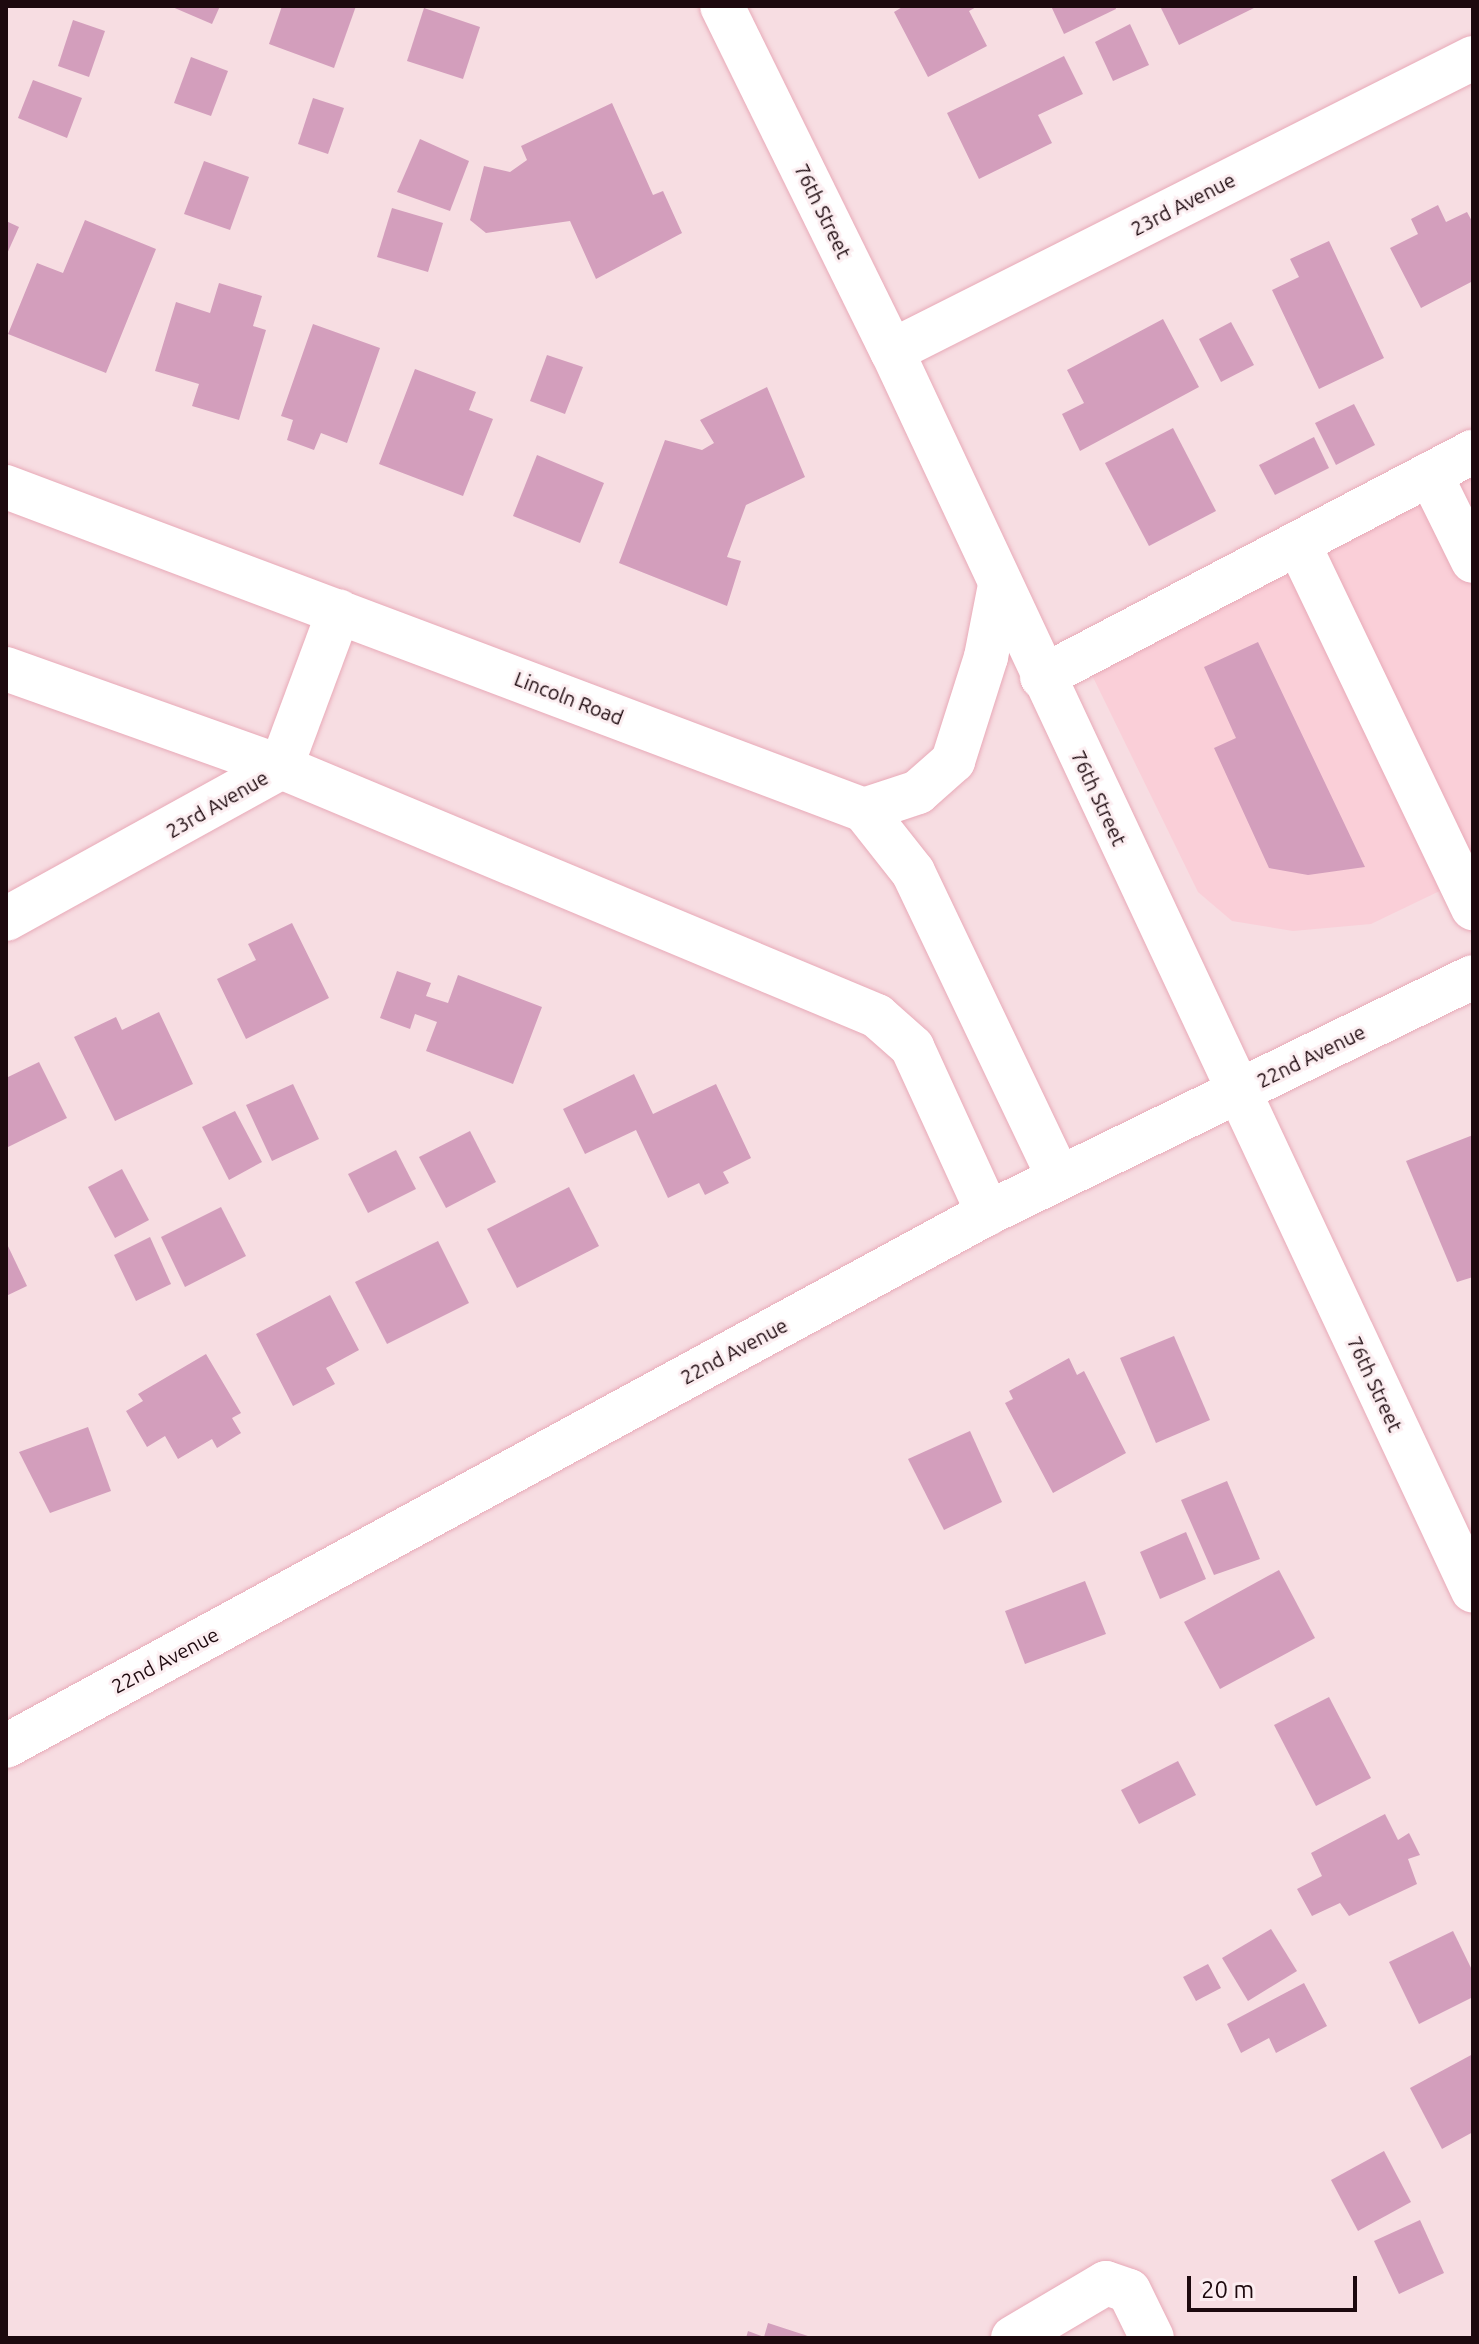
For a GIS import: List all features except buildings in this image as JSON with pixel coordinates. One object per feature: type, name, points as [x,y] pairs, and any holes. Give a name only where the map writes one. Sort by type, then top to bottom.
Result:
[{"type":"street","name":"76th Street","points":[[722,6],[892,351],[1236,1093],[1473,1591]]},
{"type":"street","name":"23rd Avenue","points":[[892,351],[1473,58]]},
{"type":"street","points":[[1042,677],[1473,452]]},
{"type":"street","points":[[1430,474],[1473,561]]},
{"type":"street","name":"Lincoln Road","points":[[6,487],[864,810]]},
{"type":"street","points":[[1298,543],[1473,908]]},
{"type":"street","points":[[1000,585],[986,657],[953,761],[918,792],[864,810],[913,872],[1059,1178]]},
{"type":"street","name":"23rd Avenue","points":[[6,919],[281,767],[339,611]]},
{"type":"street","points":[[6,669],[281,767],[877,1016],[912,1047],[988,1213]]},
{"type":"street","name":"22nd Avenue","points":[[6,1746],[988,1213],[1473,977]]},
{"type":"street","points":[[1013,2338],[1106,2283],[1129,2291],[1152,2338]]},
{"type":"shaded area","points":[[1473,469],[1473,875],[1371,924],[1293,931],[1232,921],[1198,892],[1088,667]]}]
